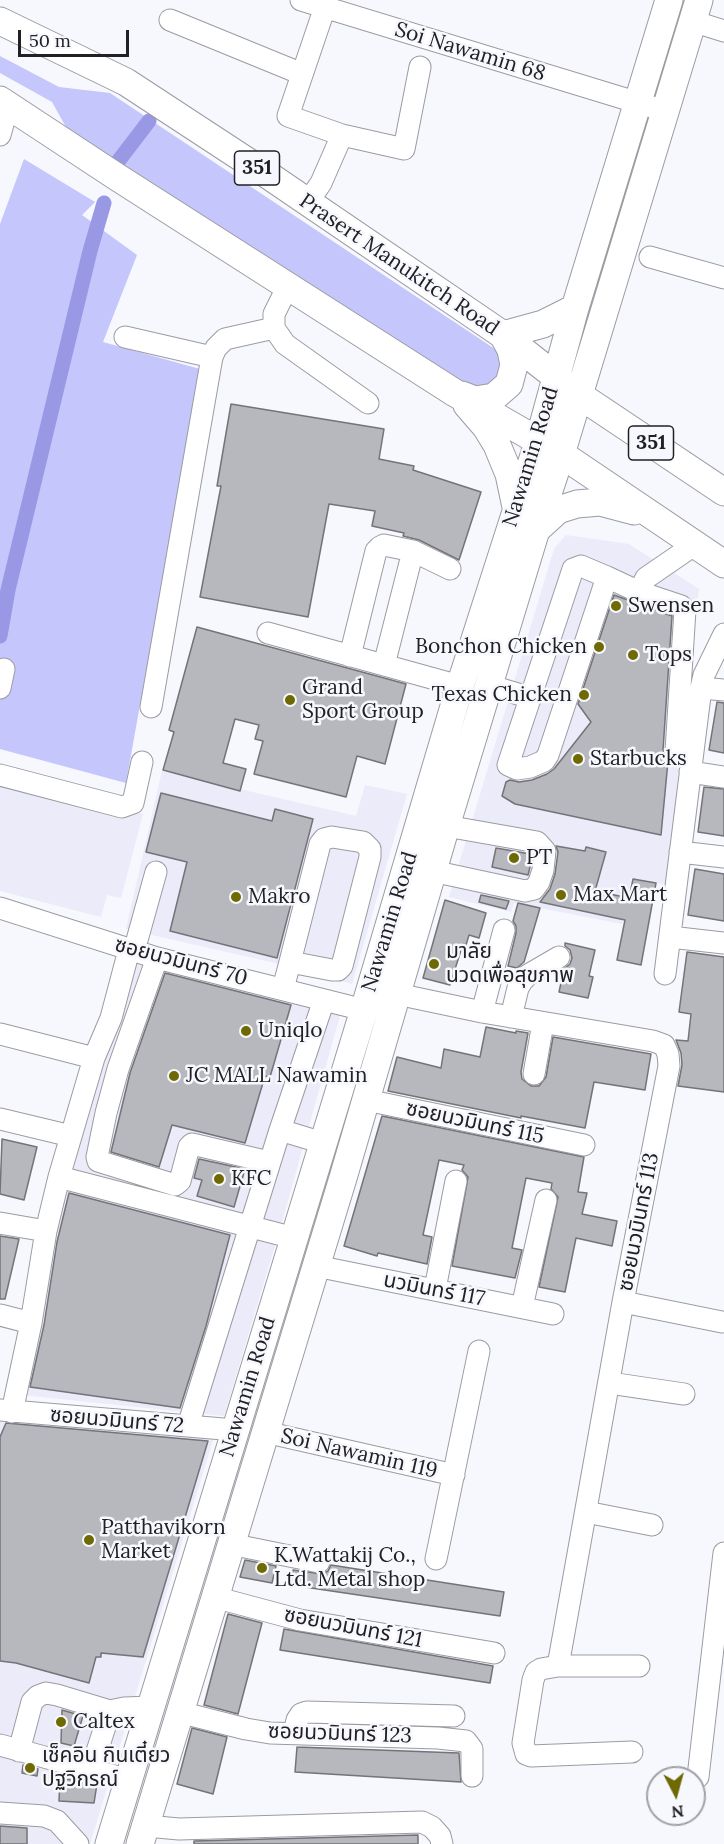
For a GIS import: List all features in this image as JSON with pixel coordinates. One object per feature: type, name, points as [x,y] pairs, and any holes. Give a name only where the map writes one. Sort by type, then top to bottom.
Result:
[{"type":"main road","name":"Nawamin Road","points":[[109,1844],[364,1010],[460,686],[539,440],[575,308],[669,0]]},
{"type":"main road","name":"Nawamin Road","points":[[143,1835],[366,1100],[486,692],[696,10]]},
{"type":"main road","name":"Prasert Manukitch Road","points":[[0,21],[126,82],[503,335],[579,395],[724,492]]},
{"type":"main road","points":[[4,103],[455,393],[561,454],[724,564]]},
{"type":"main road","points":[[455,393],[475,400],[494,397],[509,384],[514,365],[511,350],[503,335],[543,324],[575,308]]},
{"type":"main road","points":[[455,393],[486,427],[497,445],[509,474],[516,507]]},
{"type":"main road","points":[[536,530],[558,510],[577,504],[600,502],[653,517]]},
{"type":"street","name":"Soi Nawamin 68","points":[[301,0],[332,6],[665,111]]},
{"type":"street","points":[[332,6],[302,74],[288,116],[342,135],[404,149],[420,67]]},
{"type":"street","points":[[696,10],[724,31]]},
{"type":"street","points":[[170,20],[302,74]]},
{"type":"street","points":[[0,135],[4,103]]},
{"type":"street","points":[[308,202],[321,183],[342,135]]},
{"type":"street","points":[[650,257],[724,278]]},
{"type":"street","points":[[288,286],[274,314],[274,328],[285,344],[368,403]]},
{"type":"street","points":[[151,707],[212,357],[216,348],[225,339],[274,328]]},
{"type":"street","points":[[125,337],[212,357]]},
{"type":"street","points":[[350,656],[376,551],[380,547],[384,545],[412,551],[450,569]]},
{"type":"street","points":[[639,592],[646,579],[694,545]]},
{"type":"street","points":[[384,665],[412,551]]},
{"type":"street","points":[[607,577],[549,755],[544,761],[530,767],[512,768],[508,765],[573,569],[581,566],[607,577],[639,592],[681,606],[685,610],[676,751]]},
{"type":"street","points":[[268,633],[460,686]]},
{"type":"street","points":[[665,974],[700,688],[724,634]]},
{"type":"street","points":[[700,688],[724,690]]},
{"type":"street","points":[[486,692],[529,704]]},
{"type":"street","points":[[0,775],[122,807],[133,803],[142,762]]},
{"type":"street","points":[[690,772],[724,777]]},
{"type":"street","points":[[432,871],[525,891],[534,889],[543,870],[545,850],[537,842],[446,826]]},
{"type":"street","points":[[283,989],[320,844],[324,838],[332,837],[363,842],[370,849],[370,856],[342,966],[338,970],[332,970],[290,962]]},
{"type":"street","points":[[680,852],[724,857]]},
{"type":"street","points":[[6,1411],[31,1323],[46,1231],[59,1177],[94,1058],[111,1018],[156,872]]},
{"type":"street","name":"ซอยนวมินทร์ 70","points":[[0,908],[157,958],[364,1010]]},
{"type":"street","points":[[482,1012],[504,930]]},
{"type":"street","points":[[670,937],[724,943]]},
{"type":"street","points":[[512,1017],[518,988],[522,981],[559,957]]},
{"type":"street","points":[[157,958],[118,1069],[106,1113],[98,1161],[175,1185],[180,1181],[189,1147],[192,1144],[270,1162]]},
{"type":"street","name":"ซอยนวมินทร์ 113","points":[[397,994],[482,1012],[653,1041],[664,1045],[668,1054],[669,1066],[623,1302],[558,1666]]},
{"type":"street","points":[[188,1426],[279,1131],[324,1000]]},
{"type":"street","points":[[534,1074],[543,1023]]},
{"type":"street","points":[[0,1034],[94,1058]]},
{"type":"street","name":"ซอยนวมินทร์ 115","points":[[366,1100],[584,1145]]},
{"type":"street","points":[[0,1119],[71,1136]]},
{"type":"street","points":[[279,1131],[322,1143]]},
{"type":"street","points":[[59,1177],[294,1238]]},
{"type":"street","points":[[435,1289],[456,1182]]},
{"type":"street","points":[[522,1307],[546,1200]]},
{"type":"street","points":[[0,1223],[46,1231]]},
{"type":"street","name":"นวมินทร์ 117","points":[[316,1266],[553,1314]]},
{"type":"street","points":[[623,1302],[724,1318]]},
{"type":"street","points":[[0,1314],[31,1323]]},
{"type":"street","points":[[436,1559],[479,1351]]},
{"type":"street","points":[[610,1383],[684,1394]]},
{"type":"street","name":"ซอยนวมินทร์ 72","points":[[6,1411],[235,1430]]},
{"type":"street","name":"Soi Nawamin 119","points":[[265,1432],[454,1475]]},
{"type":"street","points":[[586,1512],[652,1525]]},
{"type":"street","points":[[230,1544],[319,1562]]},
{"type":"street","points":[[699,1766],[724,1553]]},
{"type":"street","name":"ซอยนวมินทร์ 121","points":[[214,1597],[300,1620],[494,1653]]},
{"type":"street","points":[[632,1752],[531,1756],[526,1754],[523,1743],[536,1672],[558,1666],[639,1666]]},
{"type":"street","points":[[129,1780],[10,1748],[32,1702],[38,1696],[46,1693],[110,1711],[151,1707]]},
{"type":"street","points":[[92,1770],[110,1711]]},
{"type":"street","name":"ซอยนวมินทร์ 123","points":[[179,1712],[246,1730],[438,1737],[466,1741],[472,1749],[472,1776]]},
{"type":"street","points":[[294,1733],[297,1720],[301,1714],[307,1712],[454,1716]]},
{"type":"street","points":[[0,1813],[44,1816],[57,1821],[78,1844]]},
{"type":"street","points":[[143,1835],[179,1829],[422,1822],[432,1827],[440,1836],[442,1844]]},
{"type":"shaded area","points":[[0,56],[59,87],[110,93],[501,353],[500,380],[474,394],[76,145],[52,102],[0,73]]},
{"type":"shaded area","points":[[24,159],[95,202],[82,215],[137,255],[103,342],[200,369],[126,783],[0,749],[0,224]]},
{"type":"shaded area","points":[[566,535],[629,544],[699,589],[666,885],[631,878],[622,924],[514,903],[511,912],[449,897],[554,549]]},
{"type":"shaded area","points":[[162,771],[356,816],[365,785],[407,794],[352,984],[279,964],[126,929]]},
{"type":"shaded area","points":[[0,776],[143,814],[121,898],[107,895],[101,917],[0,891]]},
{"type":"shaded area","points":[[133,956],[341,1012],[224,1416],[21,1395],[68,1176]]},
{"type":"shaded area","name":"Patthavikorn Market","points":[[0,1416],[214,1437],[90,1844],[0,1844]]},
{"type":"building","points":[[231,404],[384,429],[379,459],[414,466],[413,470],[481,492],[459,560],[419,540],[403,536],[404,533],[372,526],[375,511],[329,504],[308,617],[200,597],[221,486],[217,486]]},
{"type":"building","points":[[614,595],[672,616],[663,750],[668,761],[661,835],[515,804],[502,796],[506,782],[532,780],[554,769],[591,722],[578,704]]},
{"type":"building","name":"Grand Sport Group","points":[[197,627],[406,684],[385,764],[357,756],[346,797],[254,774],[263,741],[255,739],[259,725],[235,719],[223,763],[246,769],[240,791],[163,770],[174,732],[169,730]]},
{"type":"building","points":[[717,702],[724,703],[724,753],[709,750]]},
{"type":"building","points":[[704,787],[724,789],[724,836],[698,832]]},
{"type":"building","name":"Makro","points":[[161,793],[272,821],[275,809],[313,819],[277,958],[170,931],[187,862],[146,852]]},
{"type":"building","points":[[556,846],[585,851],[586,847],[606,852],[595,891],[629,898],[633,879],[656,883],[641,965],[617,960],[625,920],[540,902],[550,889],[555,874],[558,852]]},
{"type":"building","name":"PT","points":[[496,848],[530,854],[528,875],[492,867]]},
{"type":"building","points":[[695,869],[724,874],[724,921],[688,915]]},
{"type":"building","points":[[481,895],[509,901],[506,909],[479,902]]},
{"type":"building","points":[[445,900],[486,913],[479,938],[469,935],[466,945],[463,944],[450,985],[423,978]]},
{"type":"building","points":[[518,903],[540,908],[524,962],[517,968],[508,966],[516,933],[513,921]]},
{"type":"building","points":[[565,943],[595,950],[589,976],[593,977],[588,998],[559,992],[564,969],[570,964],[572,958]]},
{"type":"building","points":[[687,952],[724,957],[724,1092],[678,1086],[682,1065],[681,1053],[676,1040],[688,1041],[691,1014],[679,1012]]},
{"type":"building","name":"JC MALL Nawamin","points":[[165,973],[291,1005],[270,1077],[265,1076],[245,1143],[172,1125],[159,1167],[111,1152],[130,1073]]},
{"type":"building","points":[[486,1027],[528,1033],[521,1072],[522,1079],[531,1086],[539,1086],[546,1077],[553,1037],[651,1054],[645,1090],[594,1082],[585,1128],[521,1116],[521,1118],[388,1091],[397,1057],[441,1068],[444,1049],[480,1057]]},
{"type":"building","points":[[382,1116],[584,1157],[578,1192],[587,1193],[582,1214],[617,1221],[612,1246],[576,1238],[565,1292],[539,1287],[558,1197],[551,1189],[552,1183],[526,1178],[512,1248],[522,1250],[515,1278],[452,1266],[468,1177],[462,1170],[464,1165],[439,1160],[423,1235],[432,1237],[427,1264],[378,1253],[377,1256],[344,1246]]},
{"type":"building","points":[[2,1139],[37,1147],[24,1200],[0,1194]]},
{"type":"building","name":"KFC","points":[[199,1159],[245,1169],[234,1207],[197,1196],[202,1180],[194,1178]]},
{"type":"building","points":[[69,1193],[230,1235],[206,1326],[180,1408],[30,1387],[44,1325],[57,1242]]},
{"type":"building","points":[[0,1236],[19,1239],[5,1299],[0,1299]]},
{"type":"building","name":"Patthavikorn Market","points":[[6,1423],[208,1441],[143,1657],[101,1653],[101,1657],[96,1657],[89,1683],[16,1663],[0,1661],[0,1437]]},
{"type":"building","points":[[245,1560],[276,1566],[272,1583],[240,1577]]},
{"type":"building","points":[[331,1565],[504,1592],[500,1616],[291,1585],[293,1570],[322,1574],[328,1571]]},
{"type":"building","points":[[228,1614],[262,1623],[238,1714],[204,1705]]},
{"type":"building","points":[[284,1629],[493,1666],[490,1683],[280,1650]]},
{"type":"building","points":[[62,1710],[83,1716],[74,1746],[61,1743]]},
{"type":"building","points":[[192,1728],[227,1737],[213,1794],[177,1784]]},
{"type":"building","points":[[297,1747],[459,1753],[461,1782],[295,1772]]},
{"type":"building","name":"เช็คอิน กินเตี๋ยว ปฐวิกรณ์","points":[[23,1765],[38,1769],[37,1776],[22,1773]]},
{"type":"building","points":[[60,1779],[97,1784],[94,1803],[59,1801]]},
{"type":"building","points":[[0,1826],[27,1828],[27,1844],[0,1844]]},
{"type":"building","points":[[418,1835],[418,1844],[194,1844],[194,1841]]},
{"type":"waterway","points":[[116,164],[149,121]]},
{"type":"waterway","points":[[0,636],[8,590],[90,251],[104,203]]},
{"type":"place","name":"Swensen","points":[[616,606]]},
{"type":"place","name":"Bonchon Chicken","points":[[599,647]]},
{"type":"place","name":"Tops","points":[[633,655]]},
{"type":"place","name":"Texas Chicken","points":[[584,695]]},
{"type":"place","name":"Grand Sport Group","points":[[290,700]]},
{"type":"place","name":"Starbucks","points":[[578,759]]},
{"type":"place","name":"PT","points":[[514,858]]},
{"type":"place","name":"Max Mart","points":[[561,895]]},
{"type":"place","name":"Makro","points":[[236,897]]},
{"type":"place","name":"มาลัย นวดเพื่อสุขภาพ","points":[[434,964]]},
{"type":"place","name":"Uniqlo","points":[[246,1031]]},
{"type":"place","name":"JC MALL Nawamin","points":[[174,1076]]},
{"type":"place","name":"KFC","points":[[219,1179]]},
{"type":"place","name":"Patthavikorn Market","points":[[89,1540]]},
{"type":"place","name":"K.Wattakij Co., Ltd. Metal shop","points":[[262,1568]]},
{"type":"place","name":"Caltex","points":[[61,1722]]},
{"type":"place","name":"เช็คอิน กินเตี๋ยว ปฐวิกรณ์","points":[[30,1768]]}]
